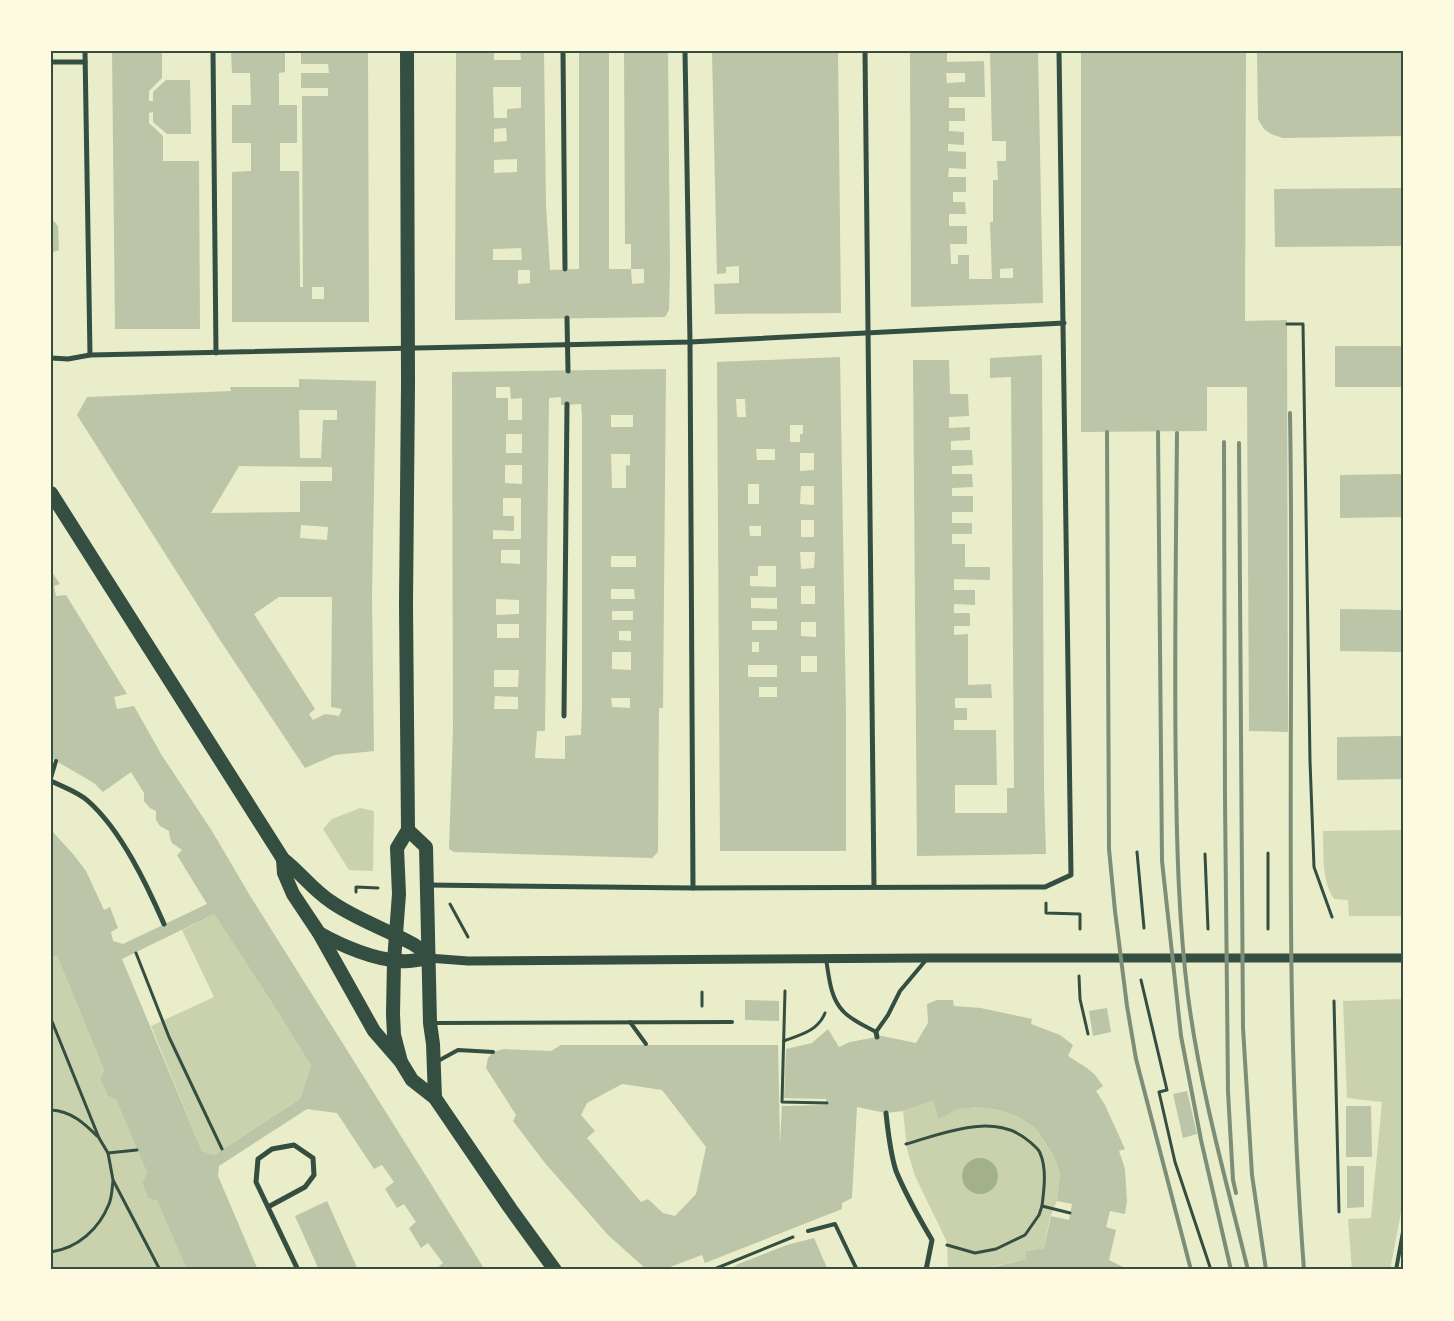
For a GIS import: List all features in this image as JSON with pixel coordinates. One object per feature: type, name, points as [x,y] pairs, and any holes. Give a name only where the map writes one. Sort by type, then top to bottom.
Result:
[{"type":"highway","points":[[401,1062],[394,1035],[394,961],[399,894],[397,848],[408,830],[406,604],[408,349],[407,51]]},
{"type":"highway","points":[[51,493],[283,860],[328,900],[343,910],[413,944],[422,950],[428,958]]},
{"type":"highway","points":[[408,830],[426,846],[430,1022],[435,1098]]},
{"type":"highway","points":[[283,860],[284,873],[288,883],[319,933],[374,1030],[401,1062],[412,1080],[435,1098],[555,1270]]},
{"type":"highway","points":[[319,933],[356,950],[394,961],[428,958]]},
{"type":"street","points":[[85,51],[90,355]]},
{"type":"street","points":[[213,51],[216,353]]},
{"type":"street","points":[[563,51],[565,269]]},
{"type":"street","points":[[685,51],[690,342],[693,888]]},
{"type":"street","points":[[865,51],[874,887]]},
{"type":"street","points":[[427,885],[693,888],[1045,887],[1070,875],[1059,51]]},
{"type":"street","points":[[51,62],[85,62]]},
{"type":"street","points":[[567,318],[568,371]]},
{"type":"street","points":[[51,358],[68,359],[90,355],[690,342],[1064,323]]},
{"type":"street","points":[[564,716],[567,404]]},
{"type":"street","points":[[51,780],[88,800],[108,823],[140,875],[164,924]]},
{"type":"street","points":[[428,958],[468,961],[927,958],[1403,958]]},
{"type":"street","points":[[886,1113],[896,1170],[932,1240],[926,1270]]},
{"type":"street","points":[[268,1207],[305,1187],[314,1175],[313,1158],[294,1145],[272,1149],[258,1160],[256,1182],[298,1270]]},
{"type":"lane","points":[[51,780],[56,761]]},
{"type":"lane","points":[[826,959],[833,992],[838,1004],[844,1012],[876,1035],[900,991],[927,958]]},
{"type":"lane","points":[[430,1022],[732,1022]]},
{"type":"lane","points":[[630,1022],[646,1044]]},
{"type":"lane","points":[[434,1063],[458,1050],[493,1052]]},
{"type":"lane","points":[[808,1231],[835,1224],[857,1270]]},
{"type":"lane","points":[[1396,1270],[1403,1232]]},
{"type":"path","points":[[1287,324],[1303,324],[1310,761],[1314,868],[1332,916]]},
{"type":"path","points":[[1136,852],[1144,928]]},
{"type":"path","points":[[1268,853],[1268,929]]},
{"type":"path","points":[[1206,854],[1208,928]]},
{"type":"path","points":[[356,893],[356,887],[384,890]]},
{"type":"path","points":[[450,900],[450,905],[468,937]]},
{"type":"path","points":[[1046,904],[1046,913],[1080,914],[1080,929]]},
{"type":"path","points":[[136,953],[169,1037],[222,1149]]},
{"type":"path","points":[[1141,980],[1167,1090],[1159,1092],[1175,1162],[1211,1270]]},
{"type":"path","points":[[785,991],[782,1102],[827,1103]]},
{"type":"path","points":[[702,992],[702,1001]]},
{"type":"path","points":[[784,1041],[811,1031],[823,1019],[833,992]]},
{"type":"path","points":[[1080,999],[1088,1034]]},
{"type":"path","points":[[1334,1000],[1339,1212]]},
{"type":"path","points":[[51,1019],[108,1153],[113,1180],[160,1270]]},
{"type":"path","points":[[51,1110],[60,1111],[82,1121],[100,1138]]},
{"type":"path","points":[[891,1149],[971,1127],[1000,1126],[1024,1138],[1040,1152],[1045,1176],[1042,1206],[1039,1216],[1025,1235],[996,1249],[975,1253],[932,1240]]},
{"type":"path","points":[[108,1153],[137,1150]]},
{"type":"path","points":[[51,1252],[62,1250],[83,1240],[99,1223],[110,1203],[113,1180]]},
{"type":"path","points":[[1042,1206],[1070,1213]]},
{"type":"path","points":[[712,1270],[808,1231]]},
{"type":"shaded area","points":[[360,808],[374,811],[373,871],[349,870],[323,829],[332,819]]},
{"type":"shaded area","points":[[1403,830],[1403,916],[1349,916],[1348,900],[1334,899],[1327,883],[1324,866],[1323,831]]},
{"type":"shaded area","points":[[214,914],[311,1066],[300,1099],[214,1155],[202,1151],[151,1026],[214,997],[182,930]]},
{"type":"shaded area","points":[[51,956],[57,956],[104,1070],[100,1080],[108,1096],[116,1100],[147,1173],[142,1183],[148,1198],[157,1201],[187,1270],[51,1270]]},
{"type":"shaded area","points":[[1403,999],[1403,1202],[1390,1270],[1352,1270],[1348,1219],[1371,1218],[1382,1102],[1347,1098],[1343,1001]]},
{"type":"shaded area","points":[[933,1101],[938,1119],[959,1109],[978,1107],[998,1110],[1019,1117],[1036,1129],[1054,1156],[1060,1174],[1057,1201],[1050,1217],[1044,1248],[1026,1251],[1026,1259],[979,1270],[948,1270],[947,1242],[915,1176],[907,1149],[903,1111]]},
{"type":"shaded area","points":[[980,1158],[992,1164],[998,1176],[992,1188],[980,1194],[968,1188],[962,1176],[968,1164]]},
{"type":"building","points":[[112,51],[162,51],[162,78],[149,91],[149,101],[153,101],[153,92],[166,80],[190,80],[191,134],[167,134],[153,122],[153,112],[149,113],[149,123],[163,136],[163,161],[199,161],[200,329],[115,329]]},
{"type":"building","points":[[231,51],[285,51],[285,72],[279,73],[279,105],[297,105],[297,143],[280,143],[280,171],[299,171],[300,287],[303,287],[302,96],[328,96],[328,88],[301,88],[301,73],[329,73],[328,64],[301,64],[301,51],[368,51],[369,322],[232,322],[232,172],[251,171],[251,143],[232,143],[232,105],[251,105],[250,73],[232,73]],"holes":[[[312,287],[324,287],[324,299],[312,299]]]},
{"type":"building","points":[[456,51],[494,51],[494,60],[521,60],[520,51],[544,51],[546,206],[550,270],[579,269],[579,51],[609,51],[609,269],[631,269],[631,244],[625,244],[624,51],[668,51],[670,270],[669,310],[665,317],[455,320]],"holes":[[[493,87],[521,87],[521,108],[507,109],[507,118],[494,118]],[[506,128],[507,141],[494,142],[494,129]],[[517,159],[517,172],[494,173],[494,160]],[[521,248],[522,260],[493,260],[493,249]],[[631,269],[644,269],[644,283],[632,284]],[[518,270],[530,270],[530,283],[518,284]]]},
{"type":"building","points":[[712,51],[838,51],[841,313],[715,314],[714,284],[739,283],[739,266],[726,267],[726,273],[717,274]]},
{"type":"building","points":[[910,51],[947,51],[947,62],[984,61],[985,97],[949,97],[949,108],[965,108],[965,121],[949,121],[949,131],[964,132],[964,145],[948,144],[948,151],[966,152],[966,169],[949,168],[948,177],[966,177],[966,192],[953,192],[953,202],[965,202],[966,214],[949,214],[949,226],[967,226],[967,244],[950,244],[951,264],[958,264],[958,255],[969,255],[969,279],[992,279],[990,222],[993,222],[993,180],[998,180],[997,161],[1006,161],[1006,141],[992,141],[990,51],[1038,51],[1043,303],[911,307]],"holes":[[[946,73],[965,73],[965,82],[947,83]],[[1013,268],[1013,278],[1000,278],[1000,269]]]},
{"type":"building","points":[[1081,51],[1246,51],[1245,321],[1287,320],[1288,732],[1249,731],[1247,387],[1207,387],[1207,431],[1081,432]]},
{"type":"building","points":[[1257,51],[1403,51],[1403,136],[1283,138],[1271,134],[1264,129],[1258,119]]},
{"type":"building","points":[[1403,188],[1403,246],[1275,247],[1274,189]]},
{"type":"building","points":[[51,218],[58,226],[59,250],[51,253]]},
{"type":"building","points":[[1335,346],[1403,346],[1403,387],[1335,387]]},
{"type":"building","points":[[1042,355],[1046,854],[917,856],[913,360],[949,360],[950,394],[968,394],[969,416],[949,417],[949,428],[970,427],[970,440],[951,441],[951,450],[972,450],[973,465],[952,466],[952,474],[972,474],[973,487],[952,488],[952,496],[973,496],[973,512],[952,512],[952,523],[972,523],[972,534],[952,534],[952,544],[965,544],[965,567],[990,567],[990,580],[954,579],[954,590],[975,590],[975,605],[954,604],[954,613],[970,613],[970,626],[954,626],[954,635],[968,634],[968,685],[991,684],[992,698],[955,698],[955,708],[967,708],[967,720],[954,720],[954,730],[996,730],[997,785],[955,785],[955,813],[1007,813],[1007,788],[1014,788],[1011,377],[990,378],[990,358]]},
{"type":"building","points":[[840,357],[846,713],[846,851],[720,851],[717,362]],"holes":[[[736,399],[745,399],[746,417],[737,417]],[[790,425],[803,425],[803,434],[800,434],[800,442],[790,442]],[[756,449],[775,449],[775,460],[757,460]],[[800,453],[814,453],[814,470],[800,471]],[[748,484],[759,484],[759,504],[748,504]],[[801,486],[814,486],[814,505],[800,504]],[[801,520],[814,520],[814,537],[801,537]],[[749,526],[761,526],[761,536],[750,536]],[[800,552],[815,552],[814,568],[801,569]],[[758,566],[776,566],[776,587],[750,586],[750,576],[758,576]],[[801,586],[815,586],[815,604],[801,604]],[[751,598],[777,598],[777,609],[751,608]],[[752,621],[777,621],[777,630],[752,630]],[[801,622],[816,622],[816,637],[801,636]],[[752,642],[759,642],[759,652],[752,652]],[[801,656],[817,656],[817,672],[801,672]],[[748,665],[777,665],[777,677],[748,677]],[[759,687],[777,687],[777,697],[759,697]]]},
{"type":"building","points":[[666,369],[663,708],[659,708],[658,852],[652,858],[454,852],[449,849],[453,730],[452,372]],"holes":[[[496,387],[510,387],[511,399],[522,398],[522,420],[508,420],[508,398],[496,398]],[[561,397],[561,405],[581,404],[582,416],[581,735],[565,736],[565,759],[535,758],[537,731],[545,731],[549,398]],[[611,415],[633,415],[633,427],[611,427]],[[506,434],[522,434],[522,453],[506,453]],[[611,454],[630,454],[630,466],[626,465],[626,488],[612,488]],[[505,465],[522,465],[522,484],[505,483]],[[503,498],[521,498],[521,539],[493,539],[493,530],[514,531],[514,516],[503,516]],[[501,550],[520,550],[520,564],[501,563]],[[611,556],[636,556],[636,567],[611,567]],[[611,589],[634,589],[635,599],[611,599]],[[496,599],[519,600],[519,614],[496,615]],[[612,611],[633,611],[633,620],[612,620]],[[497,624],[519,624],[519,638],[497,638]],[[619,631],[631,631],[631,641],[619,640]],[[612,652],[631,652],[631,670],[612,669]],[[494,670],[519,670],[518,687],[494,687]],[[495,696],[518,697],[518,709],[494,709]],[[611,698],[630,698],[630,708],[612,707]]]},
{"type":"building","points":[[299,379],[376,381],[372,597],[374,751],[335,755],[305,768],[218,637],[77,415],[87,397],[231,391],[230,387],[299,387]],"holes":[[[299,410],[337,410],[337,420],[323,420],[321,458],[300,458]],[[239,466],[332,467],[332,481],[300,481],[300,512],[211,513]],[[301,525],[328,527],[327,540],[300,538]],[[279,597],[332,597],[331,707],[342,709],[339,716],[325,714],[313,720],[309,714],[315,709],[254,614]]]},
{"type":"building","points":[[1403,474],[1403,517],[1340,518],[1340,475]]},
{"type":"building","points":[[51,571],[60,584],[54,586],[56,596],[66,595],[127,694],[114,697],[117,709],[134,706],[161,754],[212,831],[249,894],[485,1270],[435,1270],[443,1263],[428,1243],[421,1248],[409,1228],[416,1222],[404,1204],[397,1208],[385,1189],[394,1182],[382,1165],[374,1169],[337,1113],[307,1109],[219,1166],[218,1176],[258,1270],[187,1270],[157,1201],[148,1198],[142,1183],[147,1173],[116,1100],[108,1096],[100,1080],[104,1070],[57,956],[51,956],[51,830],[86,871],[104,910],[110,907],[118,928],[111,932],[113,941],[123,944],[207,904],[177,855],[182,850],[172,843],[169,831],[160,826],[156,820],[156,811],[150,808],[144,801],[144,793],[131,772],[103,792],[94,783],[51,758]],"holes":[[[214,914],[311,1066],[300,1099],[214,1155],[202,1151],[122,959]]]},
{"type":"building","points":[[1340,609],[1403,610],[1403,652],[1340,651]]},
{"type":"building","points":[[1403,736],[1403,779],[1337,780],[1337,737]]},
{"type":"building","points":[[745,1000],[779,1001],[779,1021],[745,1020]]},
{"type":"building","points":[[937,1000],[953,1000],[954,1006],[981,1008],[1032,1019],[1031,1024],[1060,1035],[1073,1045],[1068,1056],[1087,1068],[1103,1086],[1096,1091],[1105,1105],[1125,1149],[1119,1151],[1125,1169],[1127,1201],[1125,1214],[1110,1211],[1106,1227],[1116,1230],[1109,1260],[1129,1270],[982,1270],[1026,1259],[1026,1251],[1044,1248],[1051,1216],[1069,1220],[1072,1204],[1057,1201],[1060,1174],[1054,1156],[1036,1129],[1019,1117],[998,1110],[978,1107],[959,1109],[938,1119],[933,1101],[903,1111],[886,1113],[857,1107],[852,1198],[842,1203],[842,1209],[705,1263],[702,1255],[662,1270],[647,1270],[608,1235],[545,1163],[513,1121],[516,1115],[486,1068],[488,1058],[493,1052],[504,1049],[551,1051],[561,1045],[778,1045],[780,1144],[782,1106],[827,1105],[826,1099],[784,1098],[786,1049],[812,1043],[828,1029],[839,1047],[850,1042],[882,1036],[916,1043],[928,1023],[927,1004]],"holes":[[[622,1084],[662,1090],[706,1147],[696,1194],[675,1216],[663,1213],[648,1199],[641,1202],[587,1138],[595,1131],[581,1115],[587,1103]]]},
{"type":"building","points":[[1107,1008],[1111,1032],[1093,1036],[1089,1011]]},
{"type":"building","points":[[1187,1091],[1197,1134],[1183,1138],[1173,1094]]},
{"type":"building","points":[[1346,1106],[1371,1106],[1372,1157],[1346,1157]]},
{"type":"building","points":[[1347,1166],[1364,1166],[1364,1207],[1347,1208]]},
{"type":"building","points":[[327,1201],[358,1270],[319,1270],[295,1216]]},
{"type":"building","points":[[814,1238],[828,1270],[730,1270],[738,1264],[787,1245]]},
{"type":"railway","points":[[1290,413],[1291,949],[1297,1163],[1304,1270]]},
{"type":"railway","points":[[1107,432],[1109,849],[1115,911],[1136,1059],[1191,1270]]},
{"type":"railway","points":[[1158,432],[1162,861],[1181,1036],[1201,1140],[1231,1270]]},
{"type":"railway","points":[[1177,433],[1175,737],[1182,942],[1199,1065],[1248,1270]]},
{"type":"railway","points":[[1224,442],[1228,1092],[1233,1180],[1236,1193]]},
{"type":"railway","points":[[1239,443],[1243,1028],[1252,1175],[1266,1270]]}]
